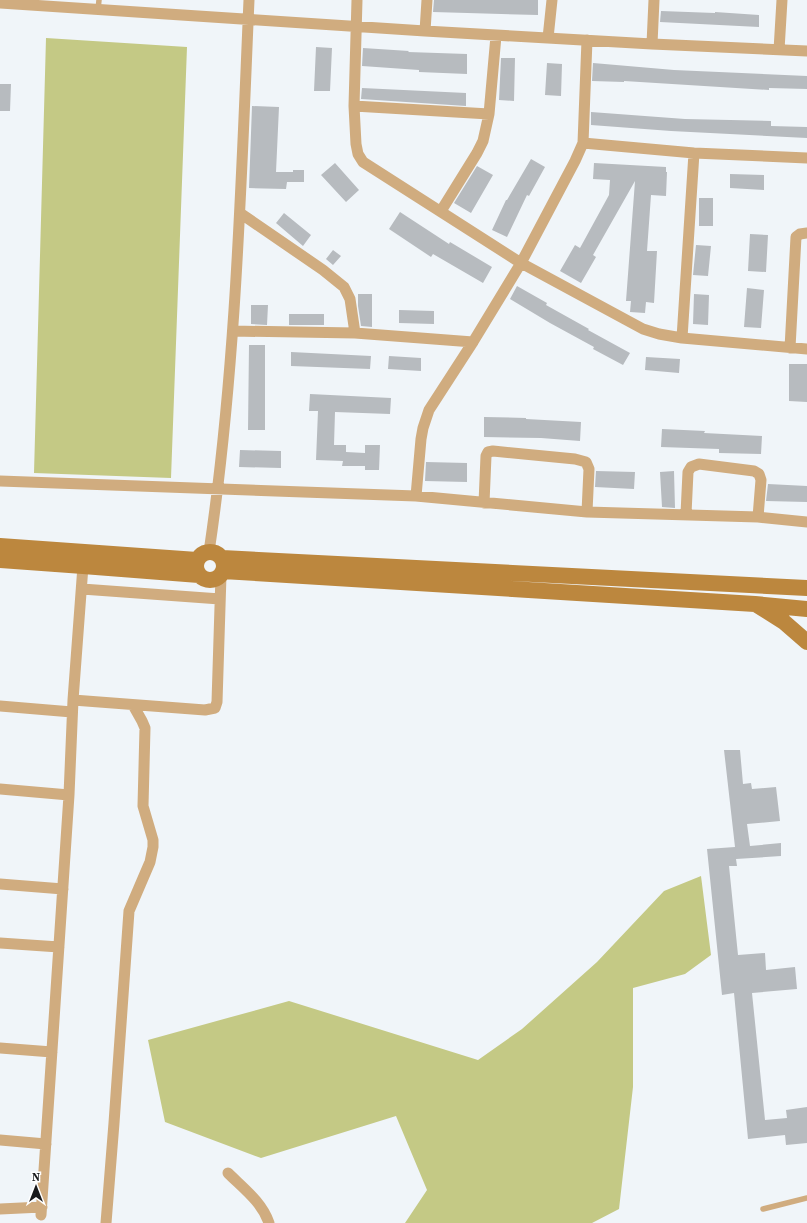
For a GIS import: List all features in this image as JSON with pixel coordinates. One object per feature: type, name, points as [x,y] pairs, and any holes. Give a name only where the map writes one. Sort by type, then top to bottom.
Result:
[{"type":"main road","points":[[0,546],[212,565],[807,609]]},
{"type":"main road","points":[[0,560],[83,566],[212,565],[807,588]]},
{"type":"main road","points":[[755,604],[784,622],[807,642]]},
{"type":"street","points":[[73,700],[205,710],[215,708],[217,702],[220,599],[212,565],[233,331],[240,213],[249,0]]},
{"type":"street","points":[[357,0],[354,106],[356,144],[358,154],[363,162],[521,263],[643,329],[659,334],[682,338],[807,349]]},
{"type":"street","points":[[425,32],[427,0]]},
{"type":"street","points":[[548,38],[552,0]]},
{"type":"street","points":[[652,44],[654,0]]},
{"type":"street","points":[[779,50],[782,0]]},
{"type":"street","points":[[0,3],[99,5],[248,20],[425,32],[807,51]]},
{"type":"street","points":[[441,211],[483,141],[490,114],[496,36]]},
{"type":"street","points":[[416,496],[421,439],[429,410],[473,342],[521,263],[575,161],[583,142],[587,40]]},
{"type":"street","points":[[354,106],[490,114]]},
{"type":"street","points":[[583,142],[694,153],[807,158]]},
{"type":"street","points":[[682,338],[694,153]]},
{"type":"street","points":[[240,213],[323,270],[344,287],[350,299],[355,333]]},
{"type":"street","points":[[790,348],[796,237],[800,234],[807,233]]},
{"type":"street","points":[[233,331],[355,333],[473,342]]},
{"type":"street","points":[[484,503],[486,456],[488,452],[493,451],[575,459],[586,462],[589,469],[588,512]]},
{"type":"street","points":[[686,514],[688,472],[691,467],[699,464],[754,471],[759,474],[758,517]]},
{"type":"street","points":[[0,480],[416,496],[588,512],[758,517],[807,522]]},
{"type":"street","points":[[0,1209],[42,1211],[69,795],[72,712],[83,566]]},
{"type":"street","points":[[82,589],[220,599]]},
{"type":"street","points":[[106,1223],[128,911],[150,862],[153,847],[153,840],[143,806],[144,728],[142,721],[133,705]]},
{"type":"street","points":[[0,706],[72,712]]},
{"type":"street","points":[[0,789],[69,795]]},
{"type":"street","points":[[0,884],[63,889]]},
{"type":"street","points":[[0,943],[59,947]]},
{"type":"street","points":[[0,1048],[52,1052]]},
{"type":"street","points":[[0,1140],[46,1144]]},
{"type":"street","points":[[228,1173],[259,1205],[269,1223]]},
{"type":"lane","points":[[762,1209],[807,1198]]},
{"type":"green space","points":[[46,38],[187,47],[171,478],[34,473]]},
{"type":"green space","points":[[701,876],[711,955],[685,974],[633,988],[633,1087],[619,1209],[592,1223],[405,1223],[427,1190],[396,1116],[261,1158],[165,1122],[148,1040],[289,1001],[478,1060],[522,1029],[597,962],[664,891]]},
{"type":"building","points":[[434,0],[538,0],[538,15],[433,12]]},
{"type":"building","points":[[661,11],[715,12],[759,15],[759,27],[660,22]]},
{"type":"building","points":[[316,47],[332,48],[330,91],[314,91]]},
{"type":"building","points":[[363,48],[409,51],[408,52],[467,54],[467,74],[419,72],[419,70],[362,66]]},
{"type":"building","points":[[501,58],[515,58],[514,101],[499,100]]},
{"type":"building","points":[[547,63],[562,64],[561,96],[545,95]]},
{"type":"building","points":[[593,63],[674,70],[807,76],[807,89],[769,88],[769,90],[624,81],[592,81]]},
{"type":"building","points":[[0,84],[11,84],[10,111],[0,111]]},
{"type":"building","points":[[362,88],[466,93],[466,106],[361,99]]},
{"type":"building","points":[[252,106],[279,107],[276,172],[293,172],[293,170],[304,170],[304,182],[287,182],[286,189],[249,188]]},
{"type":"building","points":[[591,112],[685,119],[771,121],[771,126],[807,127],[807,138],[591,125]]},
{"type":"building","points":[[531,159],[545,167],[529,196],[527,195],[507,237],[492,230],[506,200]]},
{"type":"building","points":[[335,163],[359,190],[346,202],[321,175]]},
{"type":"building","points":[[594,163],[666,167],[666,196],[651,195],[647,251],[657,251],[654,303],[646,302],[645,313],[630,312],[631,301],[626,301],[635,181],[593,255],[596,257],[581,283],[560,271],[575,245],[580,248],[609,195],[610,180],[593,179]]},
{"type":"building","points":[[477,166],[493,175],[471,213],[454,203]]},
{"type":"building","points":[[730,174],[764,175],[764,190],[730,188]]},
{"type":"building","points":[[699,198],[713,198],[713,226],[699,226]]},
{"type":"building","points":[[400,212],[449,244],[450,242],[492,267],[483,283],[433,254],[431,257],[389,229]]},
{"type":"building","points":[[284,213],[311,235],[303,246],[276,223]]},
{"type":"building","points":[[750,234],[768,235],[766,272],[748,271]]},
{"type":"building","points":[[696,245],[711,246],[708,276],[693,275]]},
{"type":"building","points":[[333,250],[341,256],[333,265],[326,259]]},
{"type":"building","points":[[517,286],[547,303],[546,305],[589,329],[588,330],[630,353],[623,365],[593,349],[594,347],[510,299]]},
{"type":"building","points":[[747,288],[764,290],[761,328],[744,327]]},
{"type":"building","points":[[358,294],[372,294],[372,327],[361,326]]},
{"type":"building","points":[[694,294],[709,295],[708,325],[693,324]]},
{"type":"building","points":[[251,305],[268,305],[267,325],[251,324]]},
{"type":"building","points":[[399,310],[434,311],[434,324],[399,323]]},
{"type":"building","points":[[289,314],[324,314],[324,325],[289,325]]},
{"type":"building","points":[[249,345],[265,345],[265,430],[248,430]]},
{"type":"building","points":[[291,352],[371,356],[370,369],[291,366]]},
{"type":"building","points":[[389,356],[421,358],[421,371],[388,369]]},
{"type":"building","points":[[646,357],[680,359],[679,373],[645,370]]},
{"type":"building","points":[[789,364],[807,364],[807,402],[789,401]]},
{"type":"building","points":[[310,394],[391,398],[390,414],[335,412],[334,445],[346,445],[346,452],[365,453],[365,445],[380,445],[379,470],[365,470],[365,466],[342,466],[343,461],[316,460],[318,411],[309,411]]},
{"type":"building","points":[[484,417],[581,422],[580,441],[541,438],[484,437]]},
{"type":"building","points":[[662,429],[762,436],[761,454],[719,453],[719,449],[661,447]]},
{"type":"building","points":[[240,450],[281,451],[281,468],[239,467]]},
{"type":"building","points":[[426,462],[467,463],[467,482],[425,481]]},
{"type":"building","points":[[596,471],[635,472],[634,489],[595,487]]},
{"type":"building","points":[[674,471],[675,508],[662,507],[660,472]]},
{"type":"building","points":[[768,484],[807,486],[807,502],[766,501]]},
{"type":"building","points":[[724,750],[740,750],[743,784],[751,783],[752,789],[776,787],[780,821],[747,824],[750,846],[781,843],[781,856],[736,859],[737,866],[729,866],[738,955],[765,953],[766,970],[795,967],[797,989],[752,993],[765,1120],[787,1118],[786,1110],[807,1107],[807,1143],[786,1145],[785,1135],[748,1139],[734,993],[722,995],[707,849],[735,847]]}]
